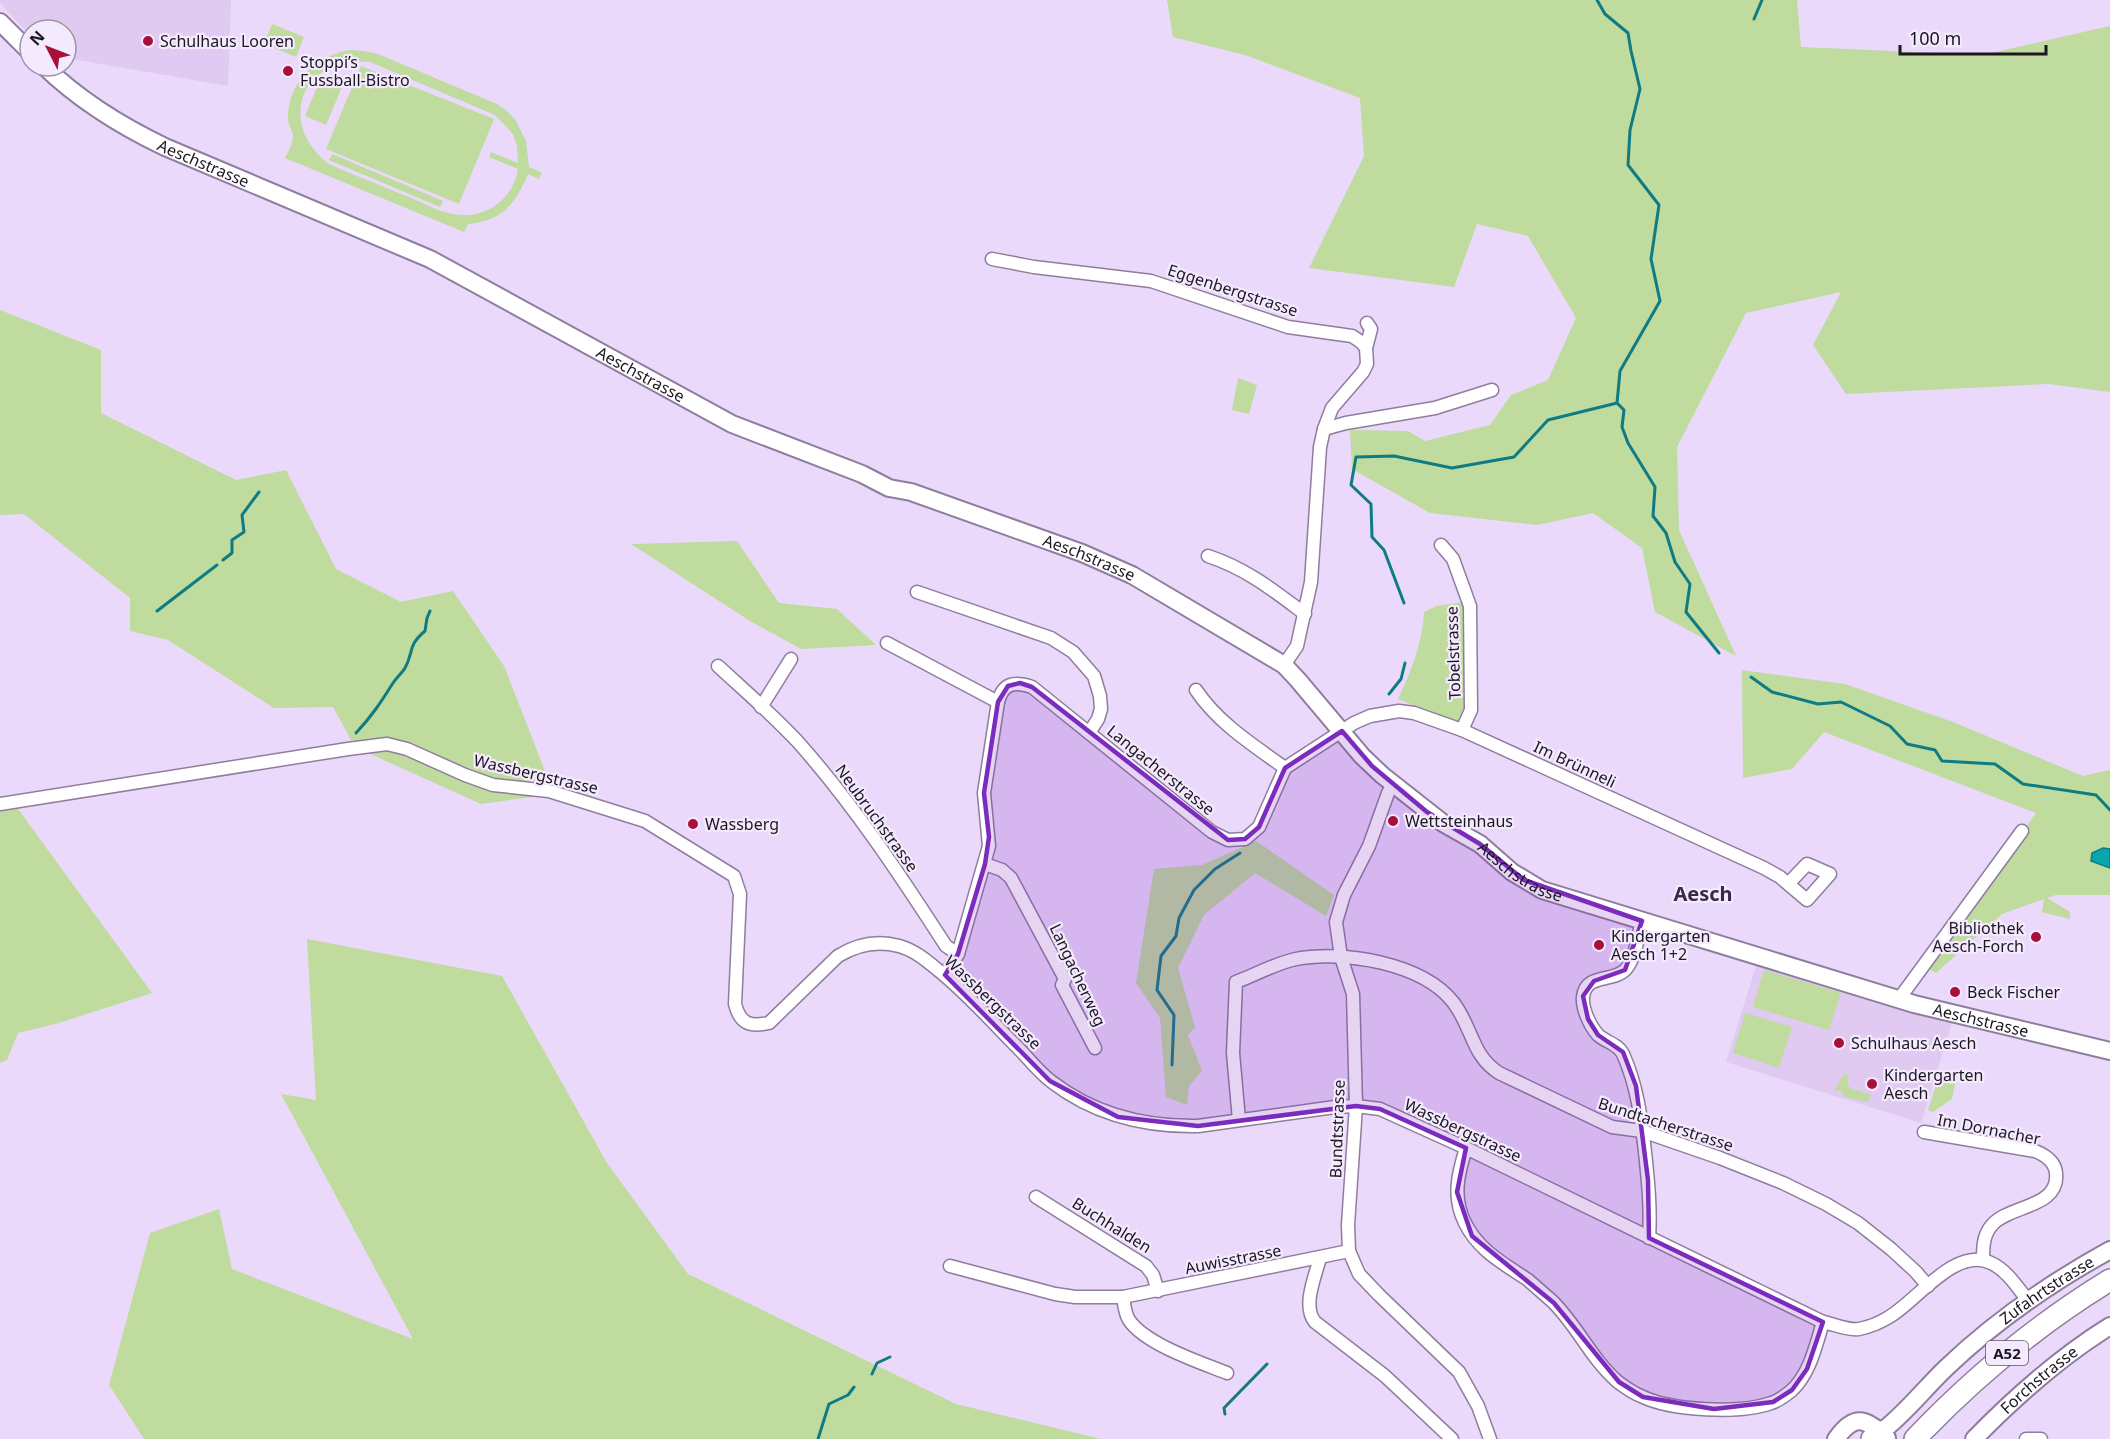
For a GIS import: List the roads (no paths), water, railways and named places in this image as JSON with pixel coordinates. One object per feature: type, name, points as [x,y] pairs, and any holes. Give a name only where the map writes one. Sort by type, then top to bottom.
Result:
[{"type":"highway","name":"A52","points":[[1916,1439],[1965,1389],[2010,1351],[2068,1307],[2110,1281]]},
{"type":"highway","name":"Forchstrasse","points":[[1926,1439],[1963,1401],[2006,1363],[2056,1324],[2110,1288]]},
{"type":"main road","points":[[0,22],[18,40]]},
{"type":"main road","name":"Aeschstrasse","points":[[59,78],[91,104],[128,128],[165,147],[430,259],[732,424],[862,474],[889,488],[933,499],[1100,561],[1154,586],[1284,665],[1372,766],[1443,824],[1480,844],[1512,872],[1542,890],[1948,1013],[2110,1051]]},
{"type":"main road","name":"Zufahrtstrasse","points":[[1880,1437],[1970,1347],[2029,1302],[2110,1250]]},
{"type":"main road","name":"Forchstrasse","points":[[1974,1439],[2049,1369],[2085,1341],[2110,1326]]},
{"type":"main road","points":[[1836,1439],[1849,1424],[1856,1420],[1864,1421],[1880,1437]]},
{"type":"street","name":"Eggenbergstrasse","points":[[992,259],[1034,267],[1151,281],[1287,327],[1352,336],[1366,348]]},
{"type":"street","points":[[1284,665],[1297,646],[1311,582],[1320,447],[1324,429],[1332,408],[1363,372],[1367,364],[1366,348],[1371,329],[1367,323]]},
{"type":"street","points":[[1324,429],[1436,408],[1492,390]]},
{"type":"street","name":"Tobelstrasse","points":[[1441,545],[1453,559],[1470,606],[1471,710],[1462,730]]},
{"type":"street","points":[[1208,556],[1228,562],[1256,577],[1305,614]]},
{"type":"street","points":[[917,591],[1050,638],[1073,652],[1094,676],[1100,696],[1101,708],[1098,719],[1089,733]]},
{"type":"street","points":[[887,643],[998,702],[984,793],[989,837],[985,864],[958,954],[945,975]]},
{"type":"street","points":[[761,707],[790,659]]},
{"type":"street","name":"Neubruchstrasse","points":[[718,666],[797,741],[847,801],[946,946],[958,954]]},
{"type":"street","name":"Langacherstrasse","points":[[998,702],[1000,693],[1008,686],[1020,683],[1032,687],[1212,832],[1228,840],[1245,839],[1259,827],[1285,768]]},
{"type":"street","points":[[1196,690],[1206,706],[1240,735],[1285,768],[1342,731]]},
{"type":"street","name":"Im Brünneli","points":[[1342,731],[1370,716],[1400,711],[1414,713],[1462,730],[1764,868],[1788,884]]},
{"type":"street","name":"Wassbergstrasse","points":[[0,804],[387,744],[407,749],[465,775],[494,784],[549,791],[630,815],[645,821],[734,876],[740,894],[735,1004],[738,1015],[745,1022],[757,1026],[769,1023],[838,956],[864,944],[898,945],[912,951],[945,975],[1050,1081],[1095,1108],[1118,1117],[1175,1126],[1239,1120],[1302,1110],[1356,1106],[1380,1109],[1466,1148],[1823,1322],[1858,1330],[1890,1317],[1959,1263],[1983,1260]]},
{"type":"street","name":"Bundtstrasse","points":[[1393,784],[1369,846],[1344,895],[1336,922],[1341,957],[1353,994],[1356,1106],[1348,1225],[1349,1251],[1359,1274],[1459,1372],[1478,1406],[1490,1439]]},
{"type":"street","points":[[1899,999],[2022,831]]},
{"type":"street","name":"Langacherweg","points":[[985,864],[1002,870],[1011,878],[1065,979],[1062,985],[1095,1048]]},
{"type":"street","points":[[1642,921],[1631,960],[1625,970],[1617,975],[1594,981],[1587,987],[1583,996],[1588,1019],[1598,1035],[1623,1052],[1636,1086],[1650,1220],[1648,1238]]},
{"type":"street","name":"Bundtacherstrasse","points":[[1239,1120],[1233,1053],[1236,982],[1295,960],[1341,957],[1376,962],[1407,970],[1423,978],[1451,1000],[1463,1015],[1480,1056],[1487,1065],[1560,1104],[1612,1127],[1642,1131],[1720,1158],[1783,1183],[1826,1204],[1858,1223],[1891,1249],[1928,1286]]},
{"type":"street","name":"Im Dornacher","points":[[1924,1132],[2035,1152],[2044,1155],[2055,1166],[2056,1179],[2050,1193],[2036,1203],[2011,1212],[1993,1223],[1984,1239],[1983,1260]]},
{"type":"street","points":[[1466,1148],[1458,1173],[1457,1192],[1464,1221],[1472,1236],[1480,1246],[1529,1281],[1554,1303],[1606,1371],[1643,1397],[1682,1407],[1714,1409],[1756,1406],[1773,1402],[1792,1390],[1808,1370],[1823,1322]]},
{"type":"street","name":"Buchhalden","points":[[1036,1197],[1146,1266],[1153,1275],[1158,1291]]},
{"type":"street","name":"Auwisstrasse","points":[[950,1266],[1055,1294],[1085,1298],[1123,1297],[1349,1251]]},
{"type":"street","points":[[1320,1258],[1309,1304],[1310,1317],[1385,1376],[1452,1439]]},
{"type":"street","points":[[1983,1260],[2003,1271],[2029,1302]]},
{"type":"street","points":[[1123,1297],[1127,1317],[1139,1333],[1182,1355],[1227,1373]]},
{"type":"street","points":[[2026,1439],[2042,1439]]},
{"type":"waterway","points":[[1597,0],[1605,14],[1628,33],[1640,89],[1630,130],[1628,165],[1659,205],[1651,259],[1660,301],[1620,371],[1617,403],[1624,410],[1622,427],[1628,443],[1655,487],[1653,516],[1666,533],[1675,562],[1690,584],[1686,612],[1719,653]]},
{"type":"waterway","points":[[1754,19],[1762,0]]},
{"type":"waterway","points":[[1404,603],[1384,550],[1372,537],[1371,504],[1351,485],[1356,457],[1394,456],[1452,468],[1514,457],[1548,420],[1617,403]]},
{"type":"waterway","points":[[223,560],[232,553],[232,540],[244,532],[242,515],[259,492]]},
{"type":"waterway","points":[[157,611],[217,565]]},
{"type":"waterway","points":[[356,733],[372,715],[405,668],[413,645],[425,631],[430,611]]},
{"type":"waterway","points":[[1389,694],[1401,679],[1405,663]]},
{"type":"waterway","points":[[1751,677],[1772,692],[1818,704],[1841,702],[1890,726],[1907,744],[1935,750],[1942,761],[1995,764],[2023,784],[2096,795],[2110,810]]},
{"type":"waterway","points":[[1172,1065],[1174,1015],[1157,990],[1161,956],[1176,936],[1179,918],[1194,890],[1215,869],[1240,853]]},
{"type":"waterway","points":[[872,1374],[877,1363],[890,1357]]},
{"type":"waterway","points":[[1225,1414],[1224,1408],[1267,1364]]},
{"type":"waterway","points":[[818,1439],[829,1404],[848,1395],[854,1387]]},
{"type":"place","name":"Schulhaus Looren","points":[[148,41]]},
{"type":"place","name":"Stoppi’s Fussball-Bistro","points":[[288,71]]},
{"type":"place","name":"Wettsteinhaus","points":[[1393,821]]},
{"type":"place","name":"Wassberg","points":[[693,824]]},
{"type":"place","name":"Bibliothek Aesch-Forch","points":[[2036,937]]},
{"type":"place","name":"Kindergarten Aesch 1+2","points":[[1599,945]]},
{"type":"place","name":"Beck Fischer","points":[[1955,992]]},
{"type":"place","name":"Schulhaus Aesch","points":[[1839,1043]]},
{"type":"place","name":"Kindergarten Aesch","points":[[1872,1084]]},
{"type":"district","name":"Aesch","points":[[1703,893]]}]
